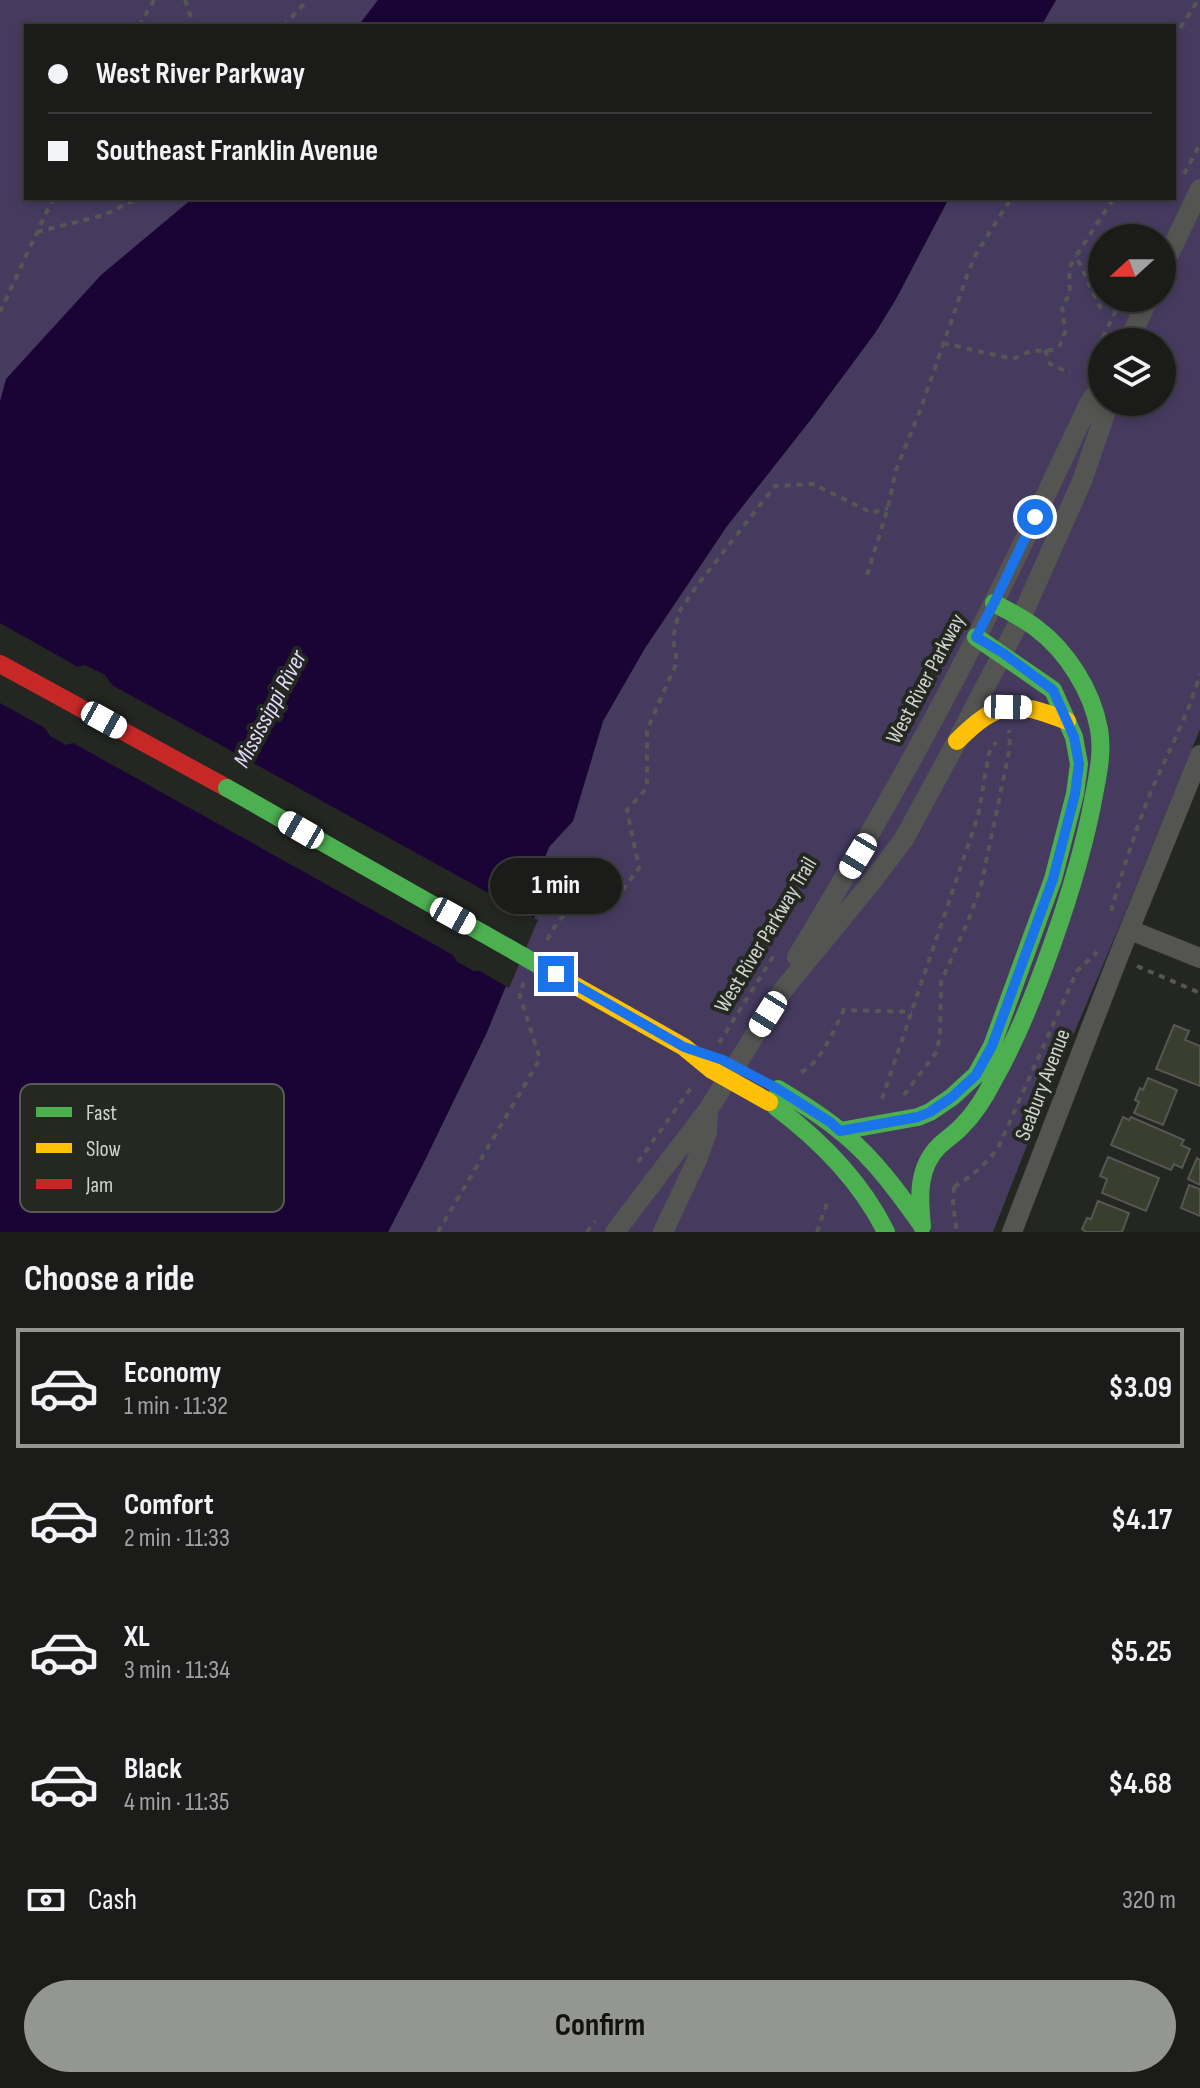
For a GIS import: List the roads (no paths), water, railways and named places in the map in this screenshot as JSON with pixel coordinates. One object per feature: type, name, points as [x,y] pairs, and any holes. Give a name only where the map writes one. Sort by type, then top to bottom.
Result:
[{"type":"street","points":[[1176,240],[1200,189]]},
{"type":"street","name":"West River Parkway","points":[[783,990],[797,957],[858,856],[994,603],[1088,406]]},
{"type":"street","name":"West River Parkway","points":[[615,1232],[629,1223],[708,1110],[783,990],[904,839],[1021,618],[1082,481],[1104,416]]},
{"type":"street","points":[[923,1229],[918,1193],[927,1161],[965,1124],[986,1094],[1003,1064],[1041,977],[1089,825],[1102,752],[1093,707],[1076,673],[1041,632],[994,603]]},
{"type":"street","points":[[840,1131],[918,1117],[952,1097],[976,1075],[992,1046],[1053,879],[1075,794],[1079,764],[1074,737],[1053,690],[976,637]]},
{"type":"street","points":[[0,664],[227,788],[684,1047],[723,1060],[778,1088],[840,1131],[880,1170],[923,1229]]},
{"type":"street","points":[[957,741],[990,711],[1008,707],[1030,707],[1067,721]]},
{"type":"street","points":[[1200,755],[1130,930],[1200,958]]},
{"type":"street","name":"Seabury Avenue","points":[[1012,1232],[1130,930]]},
{"type":"street","points":[[778,1088],[792,1118],[825,1149],[855,1184],[886,1232]]},
{"type":"street","points":[[663,1232],[696,1162],[707,1132],[708,1110]]},
{"type":"water","points":[[378,0],[1056,0],[1042,24],[360,24]]},
{"type":"water","name":"Mississippi River","points":[[191,200],[948,200],[875,333],[727,526],[645,648],[603,721],[573,821],[549,847],[539,872],[540,903],[487,1032],[388,1232],[0,1232],[0,401],[6,379],[101,275]]}]
